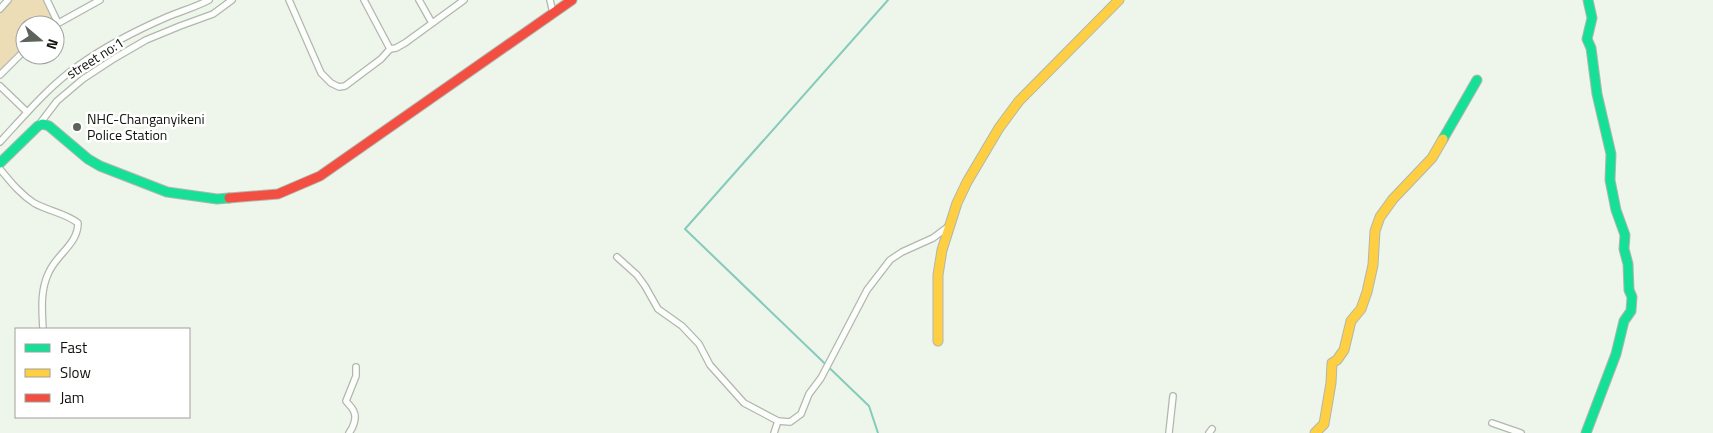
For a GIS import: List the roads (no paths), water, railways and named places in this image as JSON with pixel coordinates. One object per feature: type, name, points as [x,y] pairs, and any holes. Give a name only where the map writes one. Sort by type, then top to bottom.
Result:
[{"type":"street","points":[[0,9],[8,0]]},
{"type":"street","points":[[47,0],[53,15]]},
{"type":"street","points":[[65,19],[99,0]]},
{"type":"street","name":"street no:1","points":[[0,142],[27,112],[78,65],[166,18],[210,0]]},
{"type":"street","points":[[0,163],[38,126],[58,101],[83,79],[146,40],[213,14],[232,0]]},
{"type":"street","points":[[289,0],[321,73],[339,86],[345,86],[382,59],[390,49],[405,43],[464,0]]},
{"type":"street","points":[[364,0],[390,49]]},
{"type":"street","points":[[419,0],[432,23]]},
{"type":"street","points":[[550,0],[553,13]]},
{"type":"street","points":[[38,126],[43,124],[49,126],[88,159],[100,166],[167,192],[217,199],[278,194],[302,186],[320,176],[572,0]]},
{"type":"street","points":[[938,341],[938,275],[942,250],[957,203],[968,182],[999,128],[1019,101],[1119,0]]},
{"type":"street","points":[[1586,433],[1616,354],[1624,321],[1631,311],[1632,296],[1629,290],[1628,264],[1624,249],[1625,235],[1616,210],[1610,180],[1611,154],[1604,116],[1597,94],[1591,48],[1586,39],[1592,18],[1588,0]]},
{"type":"street","points":[[0,75],[15,60]]},
{"type":"street","points":[[1314,433],[1324,424],[1332,363],[1338,360],[1344,350],[1351,321],[1356,318],[1363,307],[1374,255],[1373,239],[1377,224],[1388,204],[1432,158],[1477,80]]},
{"type":"street","points":[[0,86],[27,112]]},
{"type":"street","points":[[0,169],[34,203],[70,217],[78,223],[78,231],[72,242],[50,269],[44,284],[42,307],[44,328]]},
{"type":"street","points":[[617,257],[637,275],[658,309],[682,326],[699,344],[710,365],[744,403],[778,421],[790,422],[801,414],[809,394],[821,378],[867,290],[890,260],[902,252],[933,238],[950,225]]},
{"type":"street","points":[[349,433],[352,429],[355,415],[346,401],[356,376],[356,367]]},
{"type":"street","points":[[1168,433],[1173,396]]},
{"type":"street","points":[[774,433],[778,421]]},
{"type":"street","points":[[1492,423],[1521,433]]},
{"type":"waterway","points":[[878,433],[869,406],[685,229],[888,0]]},
{"type":"place","name":"NHC-Changanyikeni Police Station","points":[[77,127]]}]
